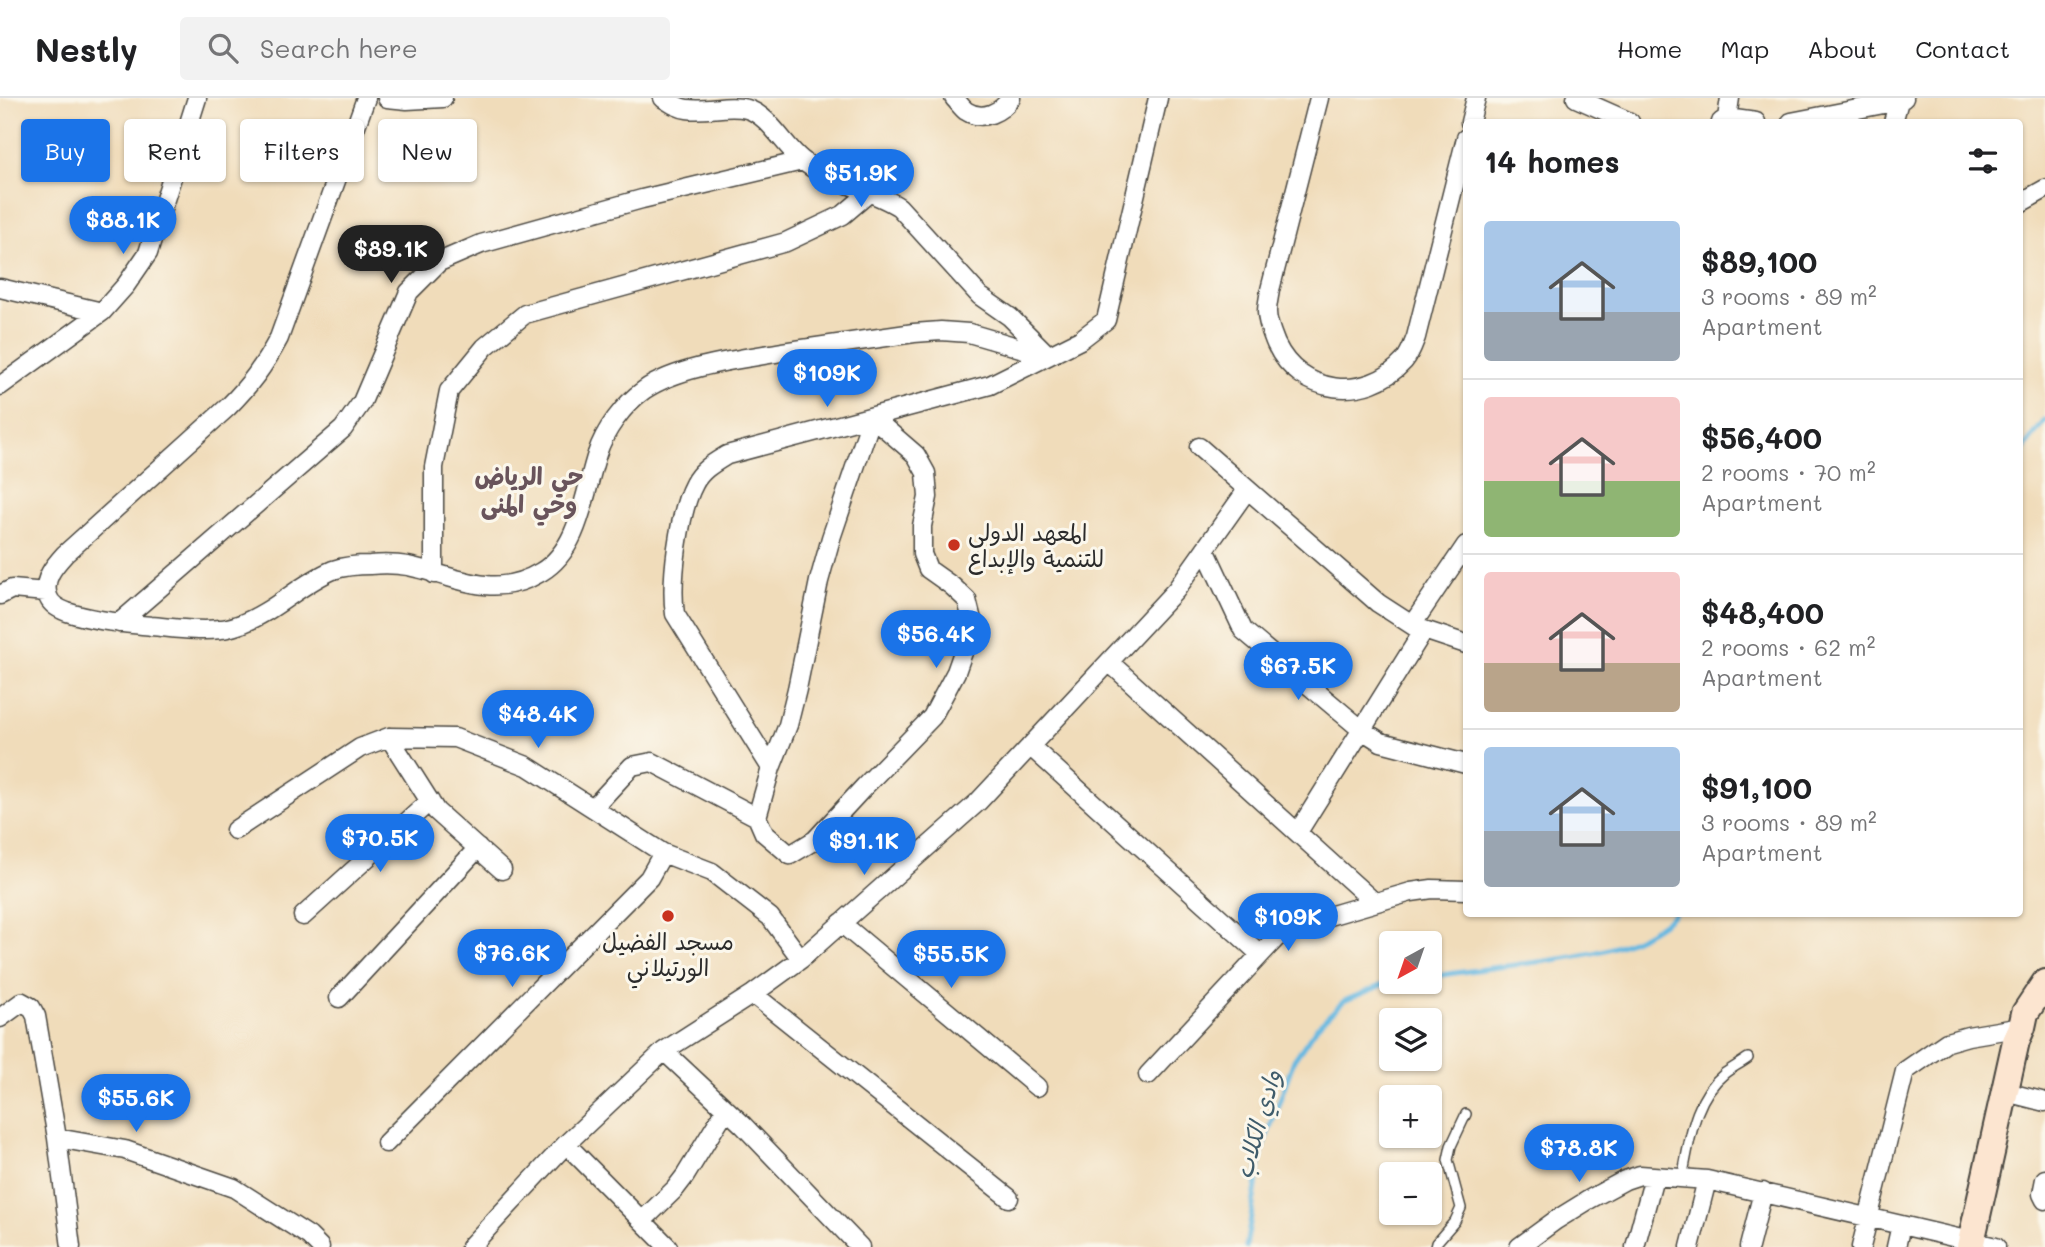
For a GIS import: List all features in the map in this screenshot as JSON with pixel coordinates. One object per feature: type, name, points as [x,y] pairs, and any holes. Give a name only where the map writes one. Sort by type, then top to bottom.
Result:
[{"type":"main road","points":[[1979,1245],[2017,1041],[2025,1013],[2045,983]]},
{"type":"street","points":[[0,386],[102,312],[126,285],[148,253],[197,98]]},
{"type":"street","points":[[366,98],[279,338],[264,365],[228,407],[52,568],[46,592],[50,603],[66,612],[120,623],[190,630],[223,629],[264,613],[335,569],[358,565],[406,566],[470,584],[499,587],[520,582],[542,572],[567,546],[576,526],[598,450],[610,426],[643,391],[666,379],[721,362],[941,331],[969,333],[1048,356]]},
{"type":"street","points":[[387,98],[443,98]]},
{"type":"street","points":[[663,98],[687,109],[749,109],[762,117],[802,161],[826,174],[888,199],[899,207],[979,296],[1010,317],[1048,356]]},
{"type":"street","points":[[954,98],[965,111],[979,115],[993,114],[1004,108],[1011,98]]},
{"type":"street","points":[[771,768],[675,614],[673,599],[681,521],[694,483],[709,466],[727,455],[990,385],[1080,341],[1106,320],[1158,98]]},
{"type":"street","points":[[1319,98],[1270,290],[1267,314],[1271,333],[1287,362],[1315,383],[1349,388],[1366,385],[1391,372],[1411,351],[1463,150]]},
{"type":"street","points":[[1471,119],[1476,98]]},
{"type":"street","points":[[1576,98],[1623,119]]},
{"type":"street","points":[[1724,119],[1730,98]]},
{"type":"street","points":[[1805,119],[1902,99]]},
{"type":"street","points":[[1894,119],[1902,99]]},
{"type":"street","points":[[120,623],[343,429],[362,402],[409,292],[439,262],[508,236],[642,199],[802,161]]},
{"type":"street","points":[[2023,201],[2045,189]]},
{"type":"street","points":[[434,574],[434,467],[449,391],[485,347],[525,314],[786,242],[843,215],[870,192]]},
{"type":"street","points":[[0,288],[102,312]]},
{"type":"street","points":[[872,416],[916,455],[926,473],[928,497],[922,526],[922,554],[928,569],[967,600],[973,624],[956,672],[932,718],[815,840],[790,855],[764,834],[757,817],[771,768],[788,725],[828,549],[872,416]]},
{"type":"street","points":[[1199,447],[1378,603],[1418,628],[1463,643]]},
{"type":"street","points":[[470,1247],[566,1144],[664,1052],[801,959],[978,802],[1176,590],[1247,490]]},
{"type":"street","points":[[1205,549],[1243,630],[1362,730],[1381,742],[1463,763]]},
{"type":"street","points":[[1298,832],[1362,730],[1463,550]]},
{"type":"street","points":[[4,588],[46,592]]},
{"type":"street","points":[[1109,662],[1374,902]]},
{"type":"street","points":[[389,737],[436,811],[502,870]]},
{"type":"street","points":[[235,830],[360,748],[389,737],[455,738],[527,766],[663,853],[712,872],[770,916],[801,959]]},
{"type":"street","points":[[1030,746],[1260,954]]},
{"type":"street","points":[[593,808],[632,766],[653,762],[757,817]]},
{"type":"street","points":[[303,916],[430,801]]},
{"type":"street","points":[[339,998],[478,848]]},
{"type":"street","points":[[386,1143],[649,878],[663,853]]},
{"type":"street","points":[[1148,1075],[1260,954],[1276,938],[1298,925],[1374,902],[1432,889],[1463,890]]},
{"type":"street","points":[[841,923],[1037,1087]]},
{"type":"street","points":[[753,994],[1009,1198]]},
{"type":"street","points":[[0,1018],[22,1002],[31,1007],[36,1016],[57,1138],[71,1247]]},
{"type":"street","points":[[1861,1247],[1905,1071],[1947,1042],[2022,1027]]},
{"type":"street","points":[[664,1052],[726,1109],[860,1247]]},
{"type":"street","points":[[2006,1092],[2045,1102]]},
{"type":"street","points":[[642,1221],[685,1176],[726,1109]]},
{"type":"street","points":[[57,1138],[125,1150],[234,1188],[320,1247]]},
{"type":"street","points":[[566,1144],[665,1246]]},
{"type":"street","points":[[1519,1247],[1556,1220],[1625,1180],[1640,1175],[1707,1180],[1979,1245]]},
{"type":"street","points":[[1634,1247],[1654,1177]]},
{"type":"street","points":[[2045,1179],[2042,1194],[2045,1200]]},
{"type":"street","points":[[1690,1247],[1707,1180]]},
{"type":"street","points":[[1749,1247],[1763,1192]]},
{"type":"street","points":[[1896,1247],[1901,1225]]},
{"type":"lane","points":[[1682,1178],[1693,1124],[1703,1098],[1724,1074],[1748,1058]]},
{"type":"lane","points":[[1435,1247],[1460,1215],[1461,1208],[1448,1160],[1451,1146],[1466,1114]]},
{"type":"waterway","name":"وادي الكلاب","points":[[2023,450],[2045,420]]},
{"type":"waterway","name":"وادي الكلاب","points":[[1442,975],[1602,951],[1640,937],[1670,917]]},
{"type":"waterway","name":"وادي الكلاب","points":[[1246,1247],[1262,1150],[1294,1060],[1317,1027],[1344,1001],[1379,986]]},
{"type":"place","name":"المعهد الدولي للتنمية والإبداع","points":[[954,545]]},
{"type":"place","name":"مسجد الفضيل الورتيلاني","points":[[668,916]]},
{"type":"district","name":"حي الرياض وحي المنى","points":[[529,489]]}]
